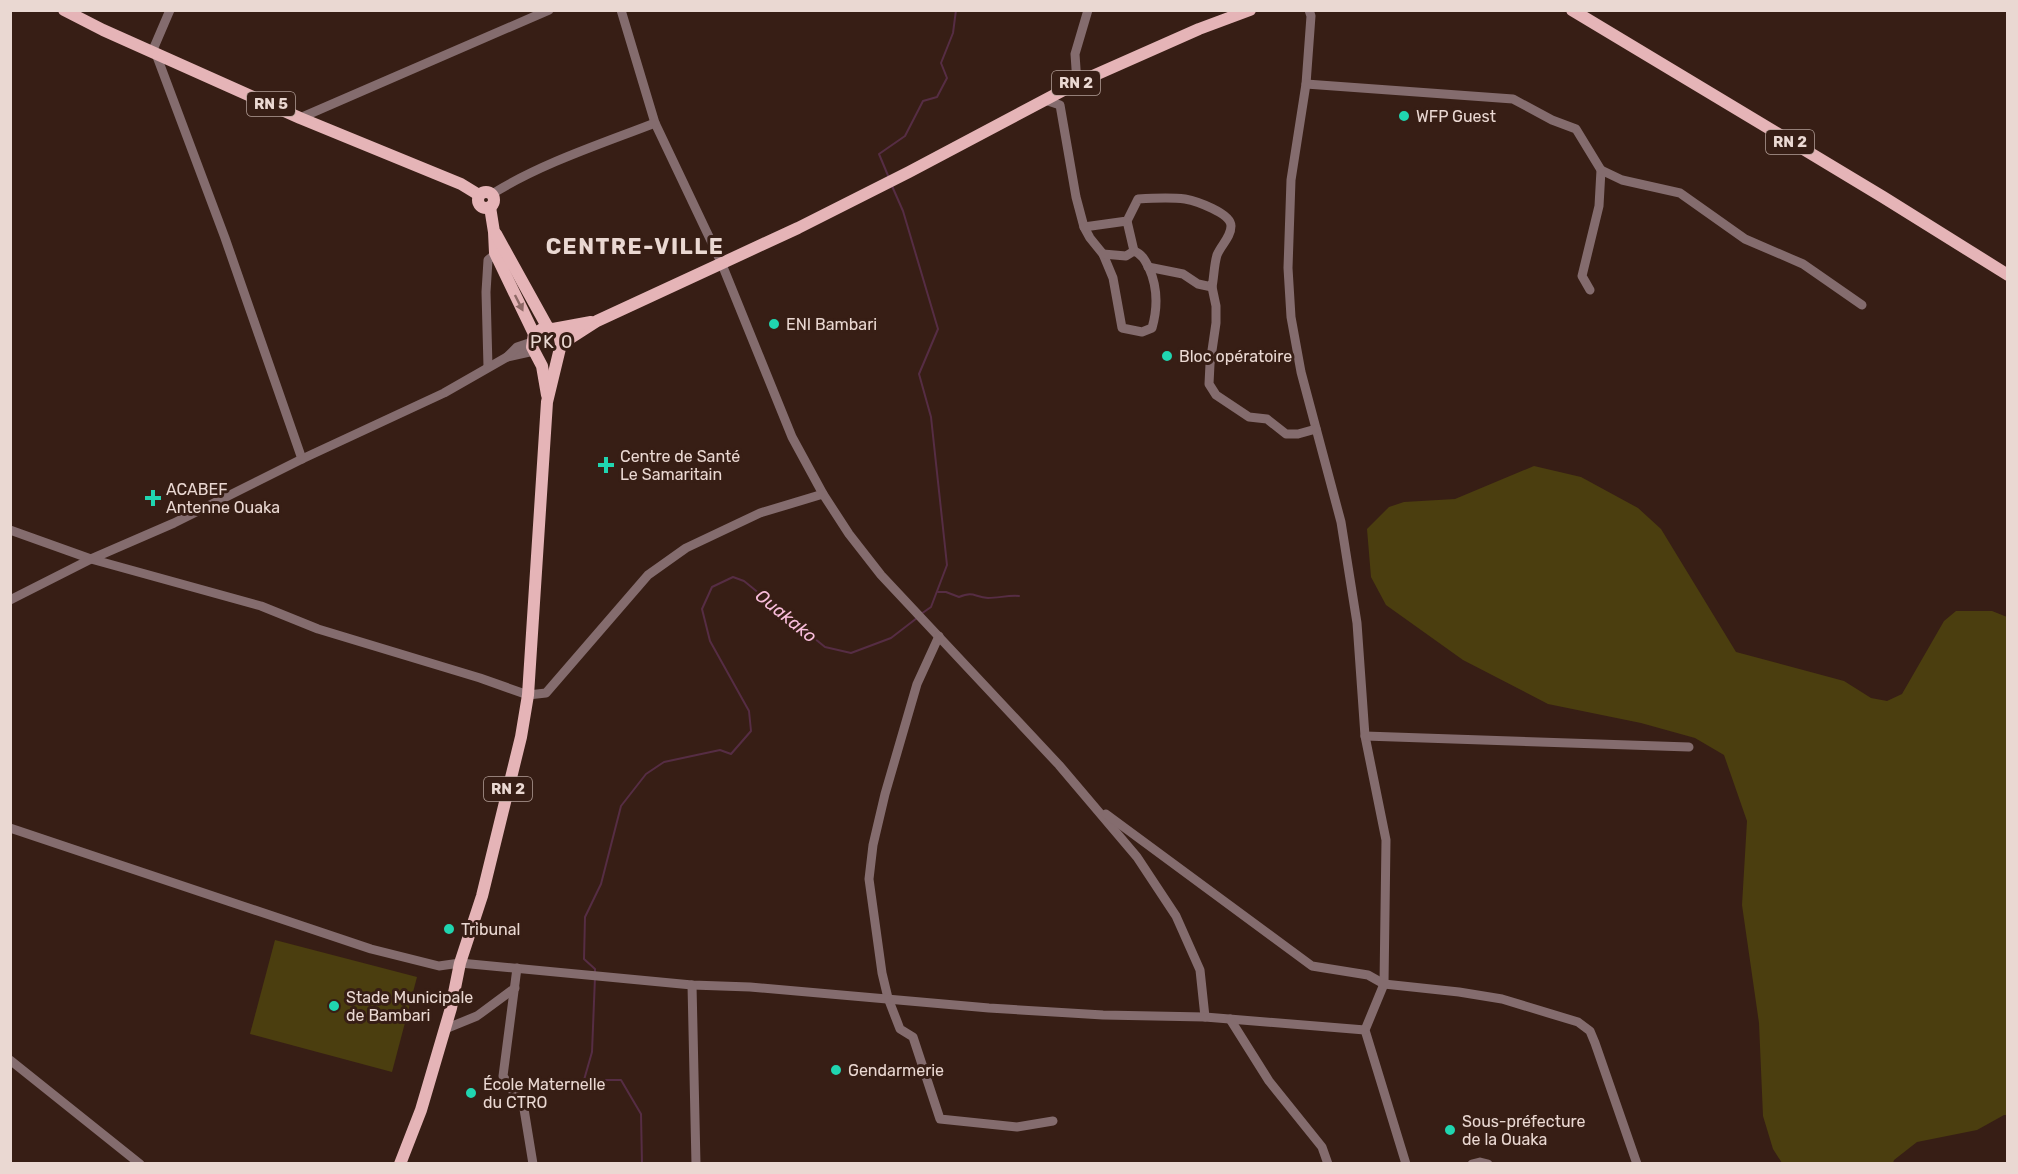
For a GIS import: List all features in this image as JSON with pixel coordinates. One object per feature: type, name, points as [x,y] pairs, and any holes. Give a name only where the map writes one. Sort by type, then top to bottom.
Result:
[{"type":"main road","name":"RN 5","points":[[64,10],[300,118],[486,194]]},
{"type":"main road","name":"RN 2","points":[[400,1164],[421,1110],[445,1029],[460,963],[482,896],[521,737],[528,695],[548,402],[560,346],[597,321],[798,228],[1077,83],[1199,29],[1250,10]]},
{"type":"main road","name":"RN 2","points":[[1572,10],[1873,191],[2007,275]]},
{"type":"main road","name":"RN 5","points":[[486,194],[477,200],[480,206],[490,207],[500,251],[512,276],[534,345]]},
{"type":"main road","name":"RN 5","points":[[512,276],[550,328]]},
{"type":"main road","name":"RN 2","points":[[550,328],[597,321]]},
{"type":"main road","points":[[550,328],[559,334],[560,346],[556,354],[547,358],[534,345],[540,329],[550,328]]},
{"type":"main road","name":"RN 2","points":[[534,345],[544,377],[548,402]]},
{"type":"street","points":[[170,10],[154,53],[225,238],[302,459]]},
{"type":"street","points":[[300,118],[549,10]]},
{"type":"street","points":[[621,10],[655,123],[721,262],[792,437],[823,494],[849,534],[881,575],[1059,765],[1137,857],[1176,916],[1200,970],[1205,1017]]},
{"type":"street","points":[[1077,83],[1075,54],[1088,10]]},
{"type":"street","points":[[1309,10],[1311,16],[1306,84],[1291,180],[1288,268],[1291,316],[1301,372],[1341,522],[1355,612],[1365,736],[1386,840],[1384,984],[1365,1030],[1406,1164]]},
{"type":"street","points":[[1306,84],[1513,99],[1552,120],[1576,129],[1601,170],[1622,180],[1680,192],[1745,239],[1803,264],[1862,305]]},
{"type":"street","points":[[1045,100],[1060,105],[1076,197],[1084,227],[1103,254],[1113,278],[1122,328],[1142,332],[1152,328],[1154,322],[1157,293],[1154,279],[1140,253],[1134,250],[1127,221],[1138,199],[1186,199],[1221,213],[1231,223],[1230,232],[1216,258],[1212,287],[1216,314],[1209,384],[1216,395],[1249,417],[1267,419],[1286,434],[1298,434],[1316,429]]},
{"type":"street","points":[[486,194],[539,169],[655,123]]},
{"type":"street","points":[[1590,290],[1582,276],[1599,206],[1601,170]]},
{"type":"street","points":[[1084,227],[1127,221]]},
{"type":"street","points":[[1103,254],[1126,256],[1134,250]]},
{"type":"street","points":[[488,367],[486,292],[488,260],[500,251]]},
{"type":"street","points":[[1148,267],[1183,274],[1198,284],[1212,287]]},
{"type":"street","points":[[10,600],[91,559],[174,523],[302,459],[444,393],[507,357],[517,347],[534,345]]},
{"type":"street","points":[[10,530],[91,559],[261,606],[326,632],[480,678],[528,695],[546,693],[648,575],[686,548],[760,513],[823,494]]},
{"type":"street","points":[[939,636],[917,684],[885,794],[873,845],[869,879],[882,974],[900,1029],[913,1036],[940,1119],[1017,1127],[1053,1121]]},
{"type":"street","points":[[1365,736],[1689,747]]},
{"type":"street","points":[[1092,804],[1312,966],[1368,975],[1384,984],[1502,999],[1578,1022],[1590,1031],[1595,1043],[1637,1164]]},
{"type":"street","points":[[10,828],[371,949],[439,966],[460,963],[692,985],[750,987],[989,1008],[1103,1015],[1205,1017],[1365,1030]]},
{"type":"street","points":[[517,968],[503,1076],[524,1109],[533,1164]]},
{"type":"street","points":[[692,985],[696,1164]]},
{"type":"street","points":[[445,1029],[477,1016],[515,988]]},
{"type":"street","points":[[1230,1019],[1269,1081],[1322,1147],[1328,1164]]},
{"type":"street","points":[[10,1060],[140,1164]]},
{"type":"street","points":[[1472,1164],[1480,1162],[1488,1164]]},
{"type":"shaded area","points":[[1534,466],[1581,477],[1638,508],[1661,529],[1736,652],[1844,681],[1871,698],[1887,701],[1902,694],[1944,621],[1956,611],[1992,611],[2007,617],[2007,1115],[1977,1130],[1917,1142],[1893,1163],[1782,1163],[1773,1149],[1763,1116],[1759,1023],[1742,905],[1747,821],[1724,755],[1695,738],[1641,723],[1548,704],[1463,660],[1386,605],[1371,577],[1367,529],[1389,507],[1404,502],[1455,499]]},
{"type":"shaded area","name":"Stade Municipale de Bambari","points":[[275,940],[417,977],[392,1072],[250,1034]]},
{"type":"waterway","name":"Ouakako","points":[[889,178],[879,154],[905,136],[923,101],[937,97],[947,78],[941,63],[953,33],[956,10]]},
{"type":"waterway","name":"Ouakako","points":[[892,186],[903,211],[938,329],[919,374],[931,417],[947,565],[931,607],[921,614]]},
{"type":"waterway","name":"Ouakako","points":[[595,972],[595,969],[584,959],[585,917],[601,884],[621,806],[646,774],[664,762],[720,750],[731,754],[751,731],[749,711],[710,641],[702,609],[712,587],[733,577],[744,581],[825,647],[851,653],[891,638],[917,618]]},
{"type":"waterway","points":[[938,592],[946,592],[959,597],[971,594],[988,598],[1019,596]]},
{"type":"waterway","name":"Ouakako","points":[[595,977],[592,1052],[584,1080],[621,1080],[641,1114],[642,1164]]},
{"type":"place","name":"WFP Guest","points":[[1404,116]]},
{"type":"place","name":"ENI Bambari","points":[[774,324]]},
{"type":"place","name":"Bloc opératoire","points":[[1167,356]]},
{"type":"place","name":"Centre de Santé Le Samaritain","points":[[606,465]]},
{"type":"place","name":"ACABEF Antenne Ouaka","points":[[153,498]]},
{"type":"place","name":"Tribunal","points":[[449,929]]},
{"type":"place","name":"Stade Municipale de Bambari","points":[[334,1006]]},
{"type":"place","name":"Gendarmerie","points":[[836,1070]]},
{"type":"place","name":"École Maternelle du CTRO","points":[[471,1093]]},
{"type":"place","name":"Sous-préfecture de la Ouaka","points":[[1450,1130]]},
{"type":"district","name":"CENTRE-VILLE","points":[[635,246]]},
{"type":"district","name":"PK 0","points":[[552,342]]}]
